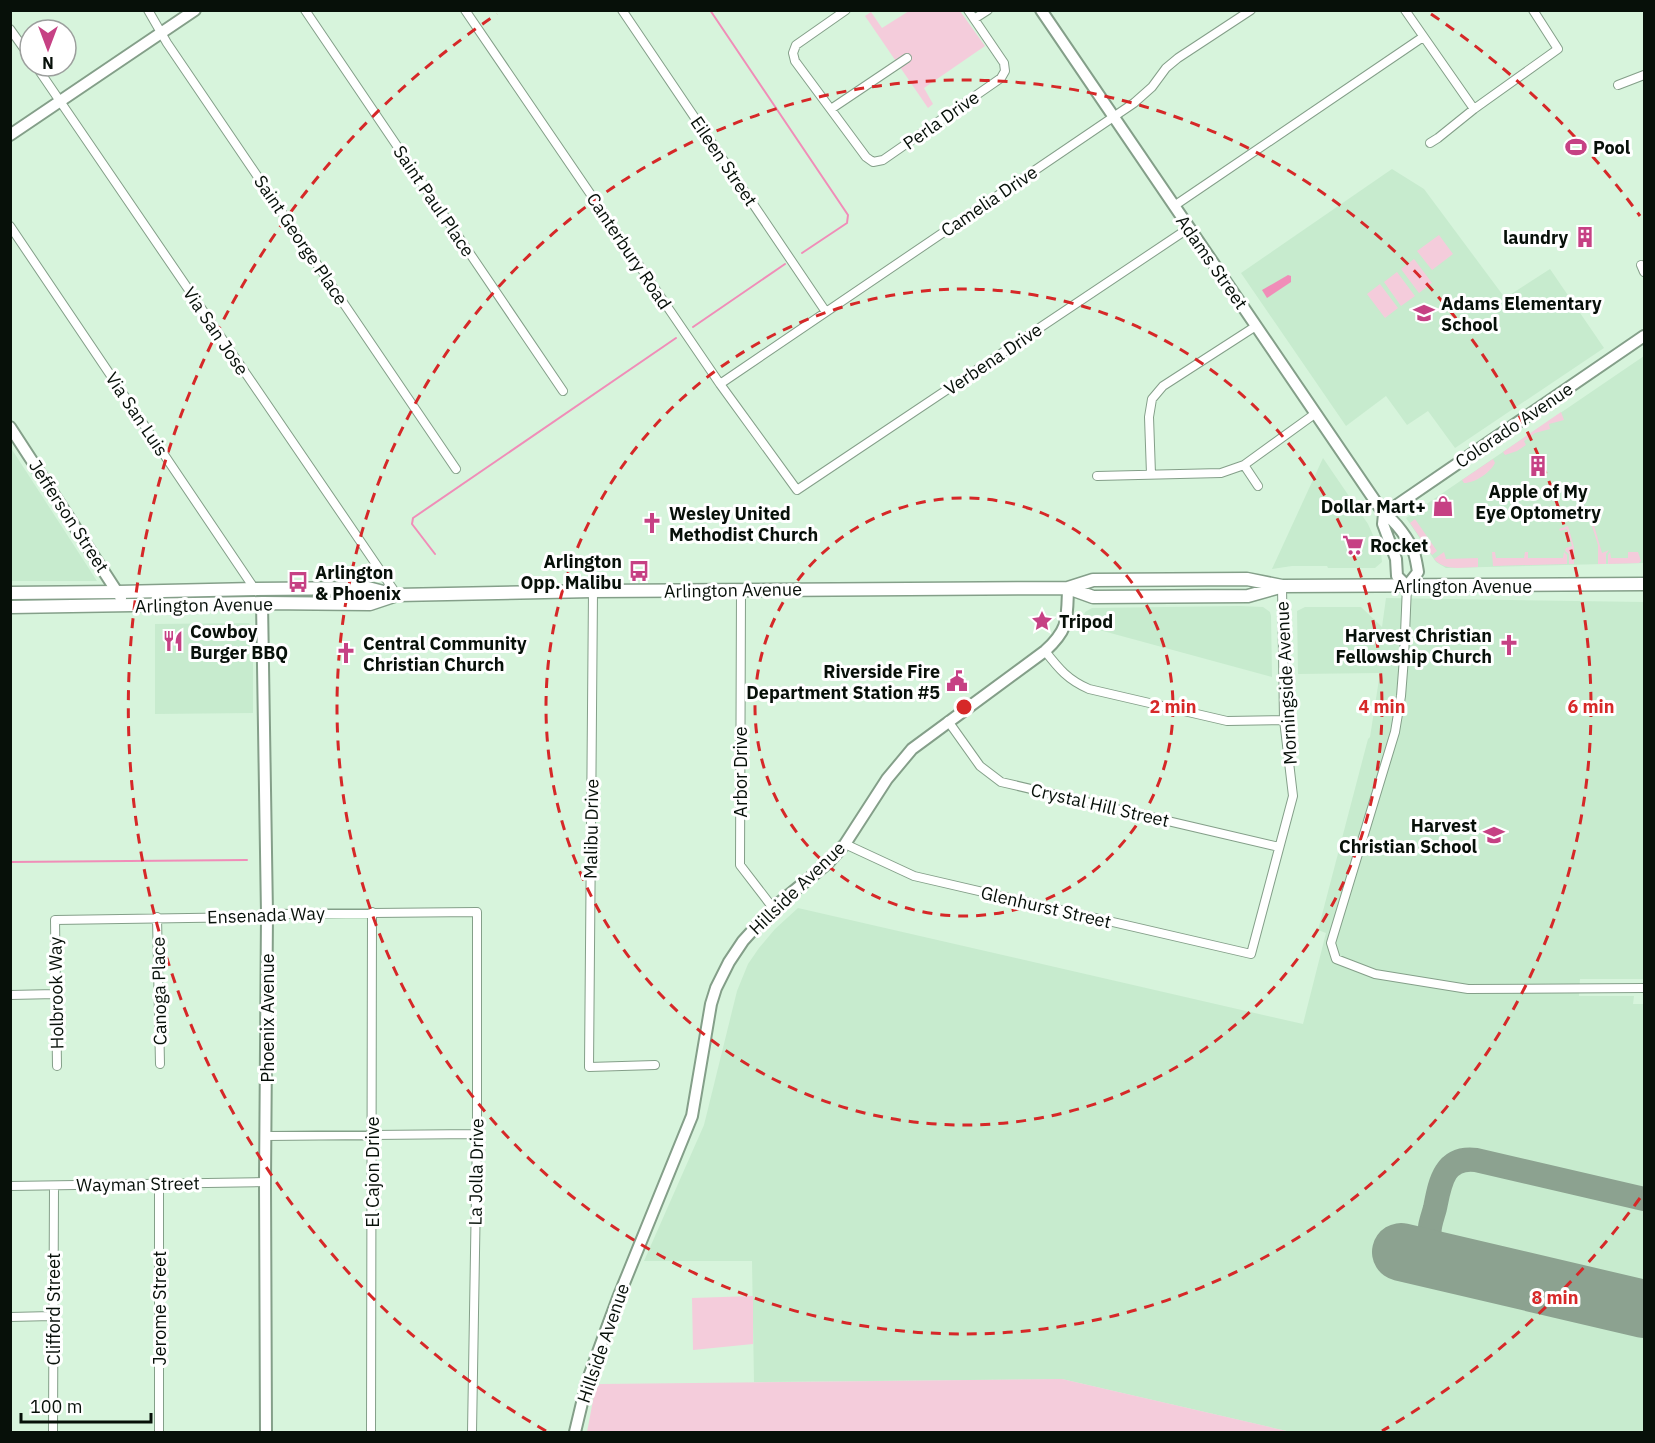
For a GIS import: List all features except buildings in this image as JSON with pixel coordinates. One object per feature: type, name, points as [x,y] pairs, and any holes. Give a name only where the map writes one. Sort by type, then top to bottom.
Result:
[{"type":"main road","name":"Arlington Avenue","points":[[10,593],[368,588],[397,595],[593,591],[1068,588],[1093,597],[1248,596],[1282,586],[1644,584]]},
{"type":"main road","name":"Arlington Avenue","points":[[10,607],[370,603],[397,595]]},
{"type":"street","name":"Saint George Place","points":[[148,10],[191,79],[456,469]]},
{"type":"street","points":[[10,135],[195,10]]},
{"type":"street","name":"Saint Paul Place","points":[[305,10],[563,391]]},
{"type":"street","name":"Canterbury Road","points":[[465,10],[720,384],[797,490]]},
{"type":"street","name":"Eileen Street","points":[[622,10],[826,312]]},
{"type":"street","points":[[846,10],[796,45],[793,53],[795,62],[831,109],[907,58]]},
{"type":"street","points":[[968,10],[974,19],[988,10]]},
{"type":"street","name":"Adams Street","points":[[1041,10],[1384,514],[1391,518],[1414,552],[1418,572],[1407,586],[1397,576],[1396,559],[1383,524],[1384,514]]},
{"type":"street","name":"Camelia Drive","points":[[720,384],[1134,103],[1178,58],[1251,10]]},
{"type":"street","points":[[1405,10],[1474,109]]},
{"type":"street","points":[[1430,143],[1558,49],[1533,10]]},
{"type":"street","name":"Perla Drive","points":[[831,109],[866,157],[873,162],[883,160],[1001,78],[1005,71],[1004,63],[974,19]]},
{"type":"street","points":[[1174,206],[1424,37]]},
{"type":"street","points":[[1618,85],[1644,75]]},
{"type":"street","name":"Via San Jose","points":[[44,78],[397,595]]},
{"type":"street","name":"Via San Luis","points":[[10,226],[255,589],[262,603]]},
{"type":"street","name":"Verbena Drive","points":[[797,490],[1189,228]]},
{"type":"street","points":[[1151,474],[1149,417],[1152,399],[1162,386],[1256,326]]},
{"type":"street","name":"Colorado Avenue","points":[[1384,514],[1644,336]]},
{"type":"street","points":[[1097,476],[1221,473],[1244,465],[1316,413]]},
{"type":"street","name":"Jefferson Street","points":[[10,427],[127,606]]},
{"type":"street","points":[[1244,465],[1258,486]]},
{"type":"street","points":[[88,593],[105,584],[105,573]]},
{"type":"street","name":"Morningside Avenue","points":[[1251,954],[1293,796],[1284,720],[1282,586]]},
{"type":"street","points":[[1407,586],[1401,696],[1395,732],[1331,943],[1336,959],[1375,974],[1468,990],[1644,988]]},
{"type":"street","name":"Hillside Avenue","points":[[575,1432],[587,1382],[614,1307],[692,1116],[711,1004],[729,962],[743,941],[773,908],[828,863],[845,844],[887,779],[912,749],[1058,639],[1063,632],[1068,609],[1068,588]]},
{"type":"street","name":"Arbor Drive","points":[[741,590],[740,865],[773,908]]},
{"type":"street","name":"Malibu Drive","points":[[593,591],[589,1067],[656,1065]]},
{"type":"street","name":"Phoenix Avenue","points":[[262,603],[267,914],[266,1432]]},
{"type":"street","points":[[1045,651],[1063,673],[1089,689],[1227,721],[1284,720]]},
{"type":"street","name":"Crystal Hill Street","points":[[948,722],[980,766],[1001,782],[1279,847]]},
{"type":"street","name":"Glenhurst Street","points":[[845,844],[914,876],[1251,954]]},
{"type":"street","name":"Ensenada Way","points":[[55,920],[255,917],[267,914],[372,912],[477,912]]},
{"type":"street","name":"El Cajon Drive","points":[[371,1432],[372,912]]},
{"type":"street","name":"La Jolla Drive","points":[[472,1432],[477,1134],[477,912]]},
{"type":"street","name":"Canoga Place","points":[[157,917],[160,1064]]},
{"type":"street","name":"Holbrook Way","points":[[55,920],[57,1066]]},
{"type":"street","points":[[10,995],[56,994]]},
{"type":"street","points":[[266,1136],[477,1134]]},
{"type":"street","name":"Wayman Street","points":[[10,1186],[265,1182]]},
{"type":"street","name":"Jerome Street","points":[[159,1184],[159,1432]]},
{"type":"street","name":"Clifford Street","points":[[53,1432],[54,1186]]},
{"type":"street","points":[[10,1317],[52,1316]]},
{"type":"shaded area","points":[[909,11],[960,11],[985,46],[924,88],[933,104],[928,108],[865,16],[871,12],[882,28]]},
{"type":"shaded area","name":"Adams Elementary School","points":[[1392,169],[1424,189],[1505,298],[1550,269],[1604,348],[1455,448],[1428,411],[1407,425],[1386,396],[1346,426],[1241,273]]},
{"type":"shaded area","points":[[1439,235],[1453,254],[1432,270],[1417,251]]},
{"type":"shaded area","points":[[1414,259],[1432,283],[1419,293],[1401,269]]},
{"type":"shaded area","points":[[1397,272],[1415,296],[1401,306],[1384,282]]},
{"type":"shaded area","points":[[1288,275],[1291,276],[1291,282],[1267,298],[1262,290]]},
{"type":"shaded area","points":[[1380,284],[1398,308],[1385,318],[1367,294]]},
{"type":"shaded area","points":[[1644,356],[1644,563],[1446,568],[1436,562],[1406,518]]},
{"type":"shaded area","points":[[1561,412],[1564,420],[1549,424],[1550,429],[1535,433],[1524,441],[1526,445],[1505,455],[1503,452]]},
{"type":"shaded area","points":[[11,448],[97,581],[11,581]]},
{"type":"shaded area","points":[[1323,458],[1368,524],[1381,553],[1382,562],[1375,568],[1292,566],[1272,569]]},
{"type":"shaded area","points":[[1493,459],[1495,463],[1486,474],[1464,483],[1462,480]]},
{"type":"shaded area","points":[[1600,517],[1601,519],[1593,522],[1602,553],[1609,550],[1606,554],[1606,564],[1598,564],[1598,545],[1590,520]]},
{"type":"shaded area","points":[[1415,519],[1437,551],[1432,555],[1410,523]]},
{"type":"shaded area","points":[[1568,526],[1574,547],[1574,564],[1569,564],[1569,554],[1565,551],[1566,548],[1572,546],[1567,529],[1560,531],[1559,529]]},
{"type":"shaded area","points":[[1444,552],[1446,559],[1478,558],[1478,567],[1444,566],[1434,559]]},
{"type":"shaded area","points":[[1492,552],[1495,552],[1496,558],[1524,558],[1525,552],[1528,552],[1528,558],[1563,558],[1564,552],[1567,555],[1567,564],[1493,566]]},
{"type":"shaded area","points":[[1610,552],[1611,558],[1628,558],[1628,552],[1638,552],[1641,561],[1639,563],[1608,564]]},
{"type":"shaded area","points":[[1386,598],[1644,602],[1644,979],[1580,979],[1579,996],[1634,996],[1633,1004],[1644,1004],[1644,1432],[1291,1432],[1062,1379],[754,1382],[752,1261],[644,1261],[704,1125],[737,991],[748,964],[759,948],[775,929],[798,908],[1303,1024],[1326,933],[1318,930],[1370,737],[1380,673],[1298,674],[1297,611],[1305,607],[1361,607],[1382,627]]},
{"type":"shaded area","points":[[1263,607],[1270,612],[1272,677],[1081,625],[1085,612],[1092,608]]},
{"type":"shaded area","points":[[249,623],[253,629],[253,713],[155,714],[155,624]]},
{"type":"shaded area","points":[[753,1296],[753,1344],[693,1350],[692,1298]]},
{"type":"shaded area","points":[[1062,1379],[1291,1432],[587,1432],[595,1390],[600,1384]]},
{"type":"waterway","points":[[710,10],[848,215],[847,223],[802,253]]},
{"type":"waterway","points":[[693,327],[785,264]]},
{"type":"waterway","points":[[435,554],[412,524],[413,518],[676,338]]},
{"type":"waterway","points":[[10,862],[247,860]]},
{"type":"taxiway","points":[[1444,1262],[1432,1243],[1430,1229],[1445,1173],[1457,1162],[1476,1160],[1644,1199]]},
{"type":"runway","points":[[1401,1252],[1644,1309]]},
{"type":"place","name":"Pool","points":[[1576,147]]},
{"type":"place","name":"laundry","points":[[1585,237]]},
{"type":"place","name":"Adams Elementary School","points":[[1424,313]]},
{"type":"place","name":"Apple of My Eye Optometry","points":[[1538,466]]},
{"type":"place","name":"Dollar Mart+","points":[[1443,506]]},
{"type":"place","name":"Wesley United Methodist Church","points":[[652,523]]},
{"type":"place","name":"Rocket","points":[[1353,545]]},
{"type":"place","name":"Arlington Opp. Malibu","points":[[639,571]]},
{"type":"place","name":"Arlington & Phoenix","points":[[298,582]]},
{"type":"place","name":"Tripod","points":[[1042,621]]},
{"type":"place","name":"Cowboy Burger BBQ","points":[[173,641]]},
{"type":"place","name":"Harvest Christian Fellowship Church","points":[[1509,645]]},
{"type":"place","name":"Central Community Christian Church","points":[[346,653]]},
{"type":"place","name":"Riverside Fire Department Station #5","points":[[957,681]]},
{"type":"place","name":"Harvest Christian School","points":[[1494,835]]}]
